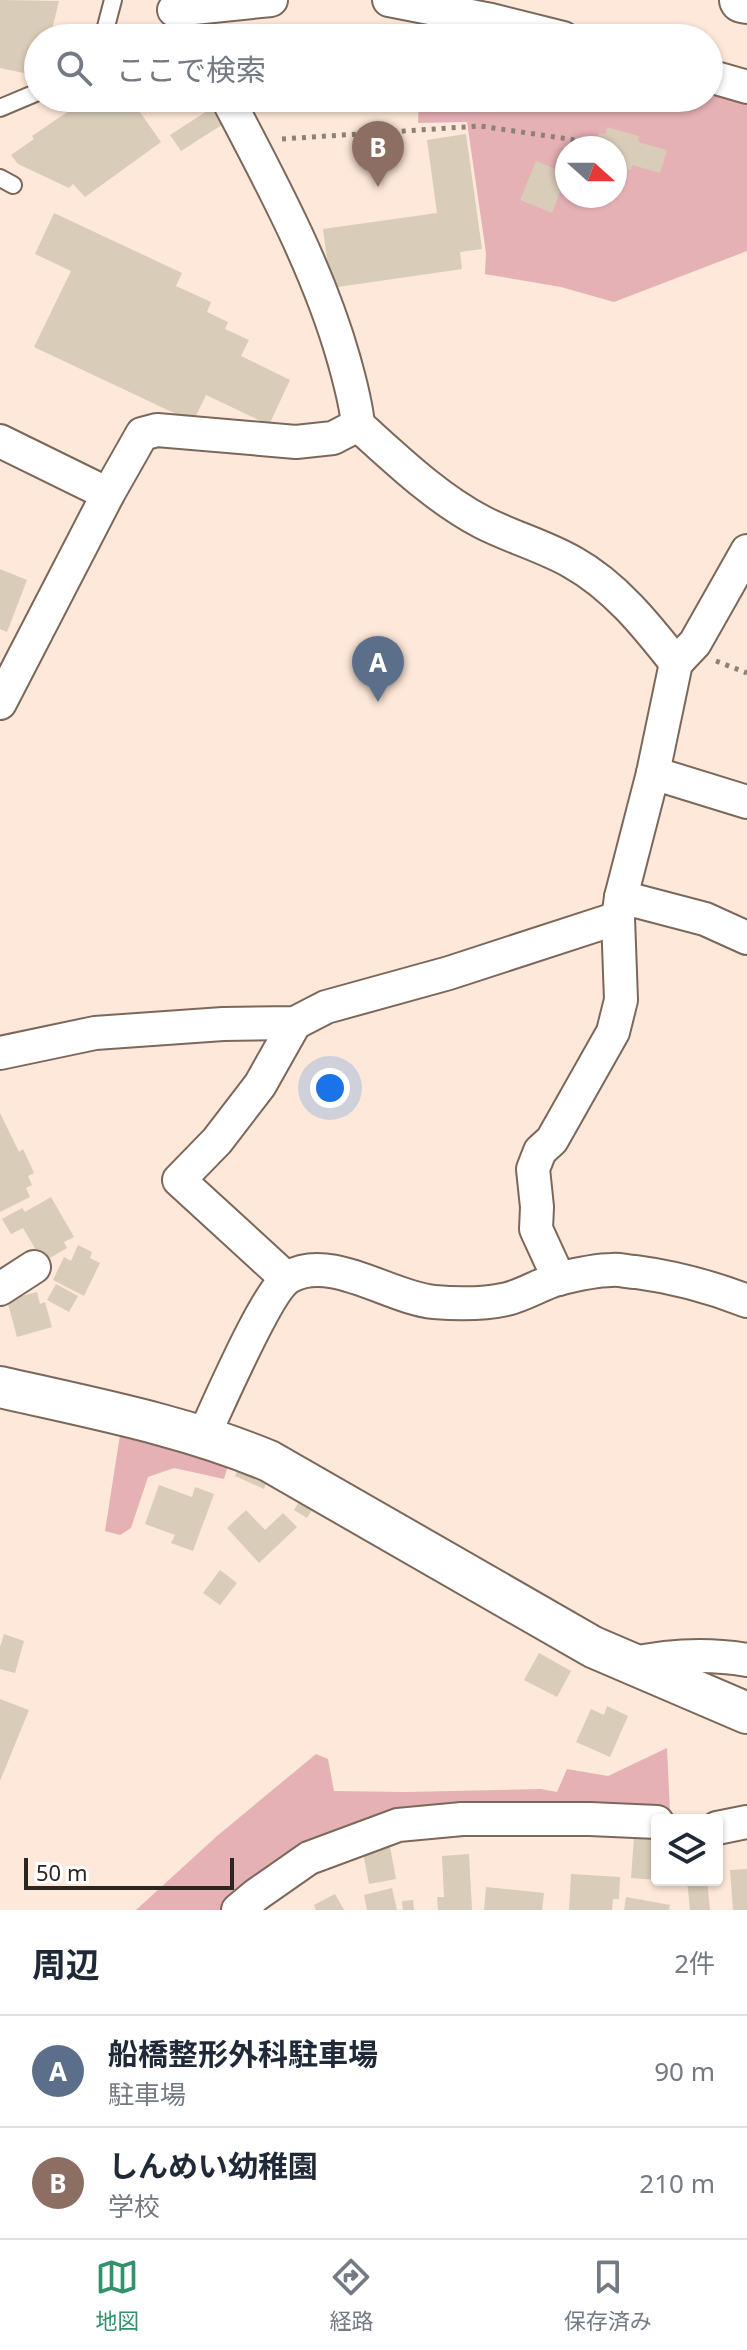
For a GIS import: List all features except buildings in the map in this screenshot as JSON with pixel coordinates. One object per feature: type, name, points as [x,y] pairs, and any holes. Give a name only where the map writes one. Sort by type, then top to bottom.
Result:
[{"type":"street","points":[[182,24],[170,5],[271,0]]},
{"type":"street","points":[[389,0],[507,24]]},
{"type":"street","points":[[723,80],[747,87]]},
{"type":"street","points":[[234,112],[285,212],[331,315],[356,405],[358,425],[438,495],[482,522],[572,562],[605,584],[637,614],[676,663]]},
{"type":"street","points":[[0,703],[142,434],[157,430],[296,442],[333,438],[358,425]]},
{"type":"street","points":[[0,441],[108,494]]},
{"type":"street","points":[[559,1279],[536,1229],[533,1169],[540,1151],[552,1140],[613,1032],[621,1000],[619,907],[653,773],[676,663],[695,643],[747,551]]},
{"type":"street","points":[[653,773],[747,802]]},
{"type":"street","points":[[0,1053],[95,1033],[223,1024],[295,1023],[326,1007],[449,973],[619,907],[705,919],[747,938]]},
{"type":"street","points":[[286,1278],[179,1180],[217,1141],[260,1085],[295,1023]]},
{"type":"street","points":[[0,1289],[34,1267]]},
{"type":"street","points":[[203,1437],[259,1319],[286,1278],[304,1270],[324,1270],[432,1302],[507,1299],[559,1279],[612,1270],[663,1276],[747,1301]]},
{"type":"street","points":[[0,1387],[173,1426],[269,1461],[593,1647],[747,1713]]},
{"type":"street","points":[[630,1664],[699,1654],[747,1660]]},
{"type":"street","points":[[238,1910],[309,1858],[398,1825],[476,1819],[651,1822]]},
{"type":"street","points":[[723,1827],[747,1822]]},
{"type":"lane","points":[[107,24],[113,0]]},
{"type":"lane","points":[[0,108],[24,98]]},
{"type":"path","points":[[250,141],[480,126],[555,137]]},
{"type":"shaded area","points":[[723,84],[747,90],[747,251],[614,302],[561,287],[485,274],[486,253],[467,122],[418,123],[418,112],[723,112]]},
{"type":"shaded area","points":[[120,1435],[181,1447],[228,1465],[224,1479],[174,1468],[148,1477],[131,1528],[120,1535],[105,1531]]},
{"type":"shaded area","points":[[667,1748],[670,1812],[460,1812],[223,1910],[136,1910],[217,1836],[316,1754],[328,1759],[334,1791],[541,1789],[557,1792],[567,1769],[608,1776]]},
{"type":"place","name":"しんめい幼稚園","points":[[378,187]]},
{"type":"place","name":"船橋整形外科駐車場","points":[[378,702]]}]
